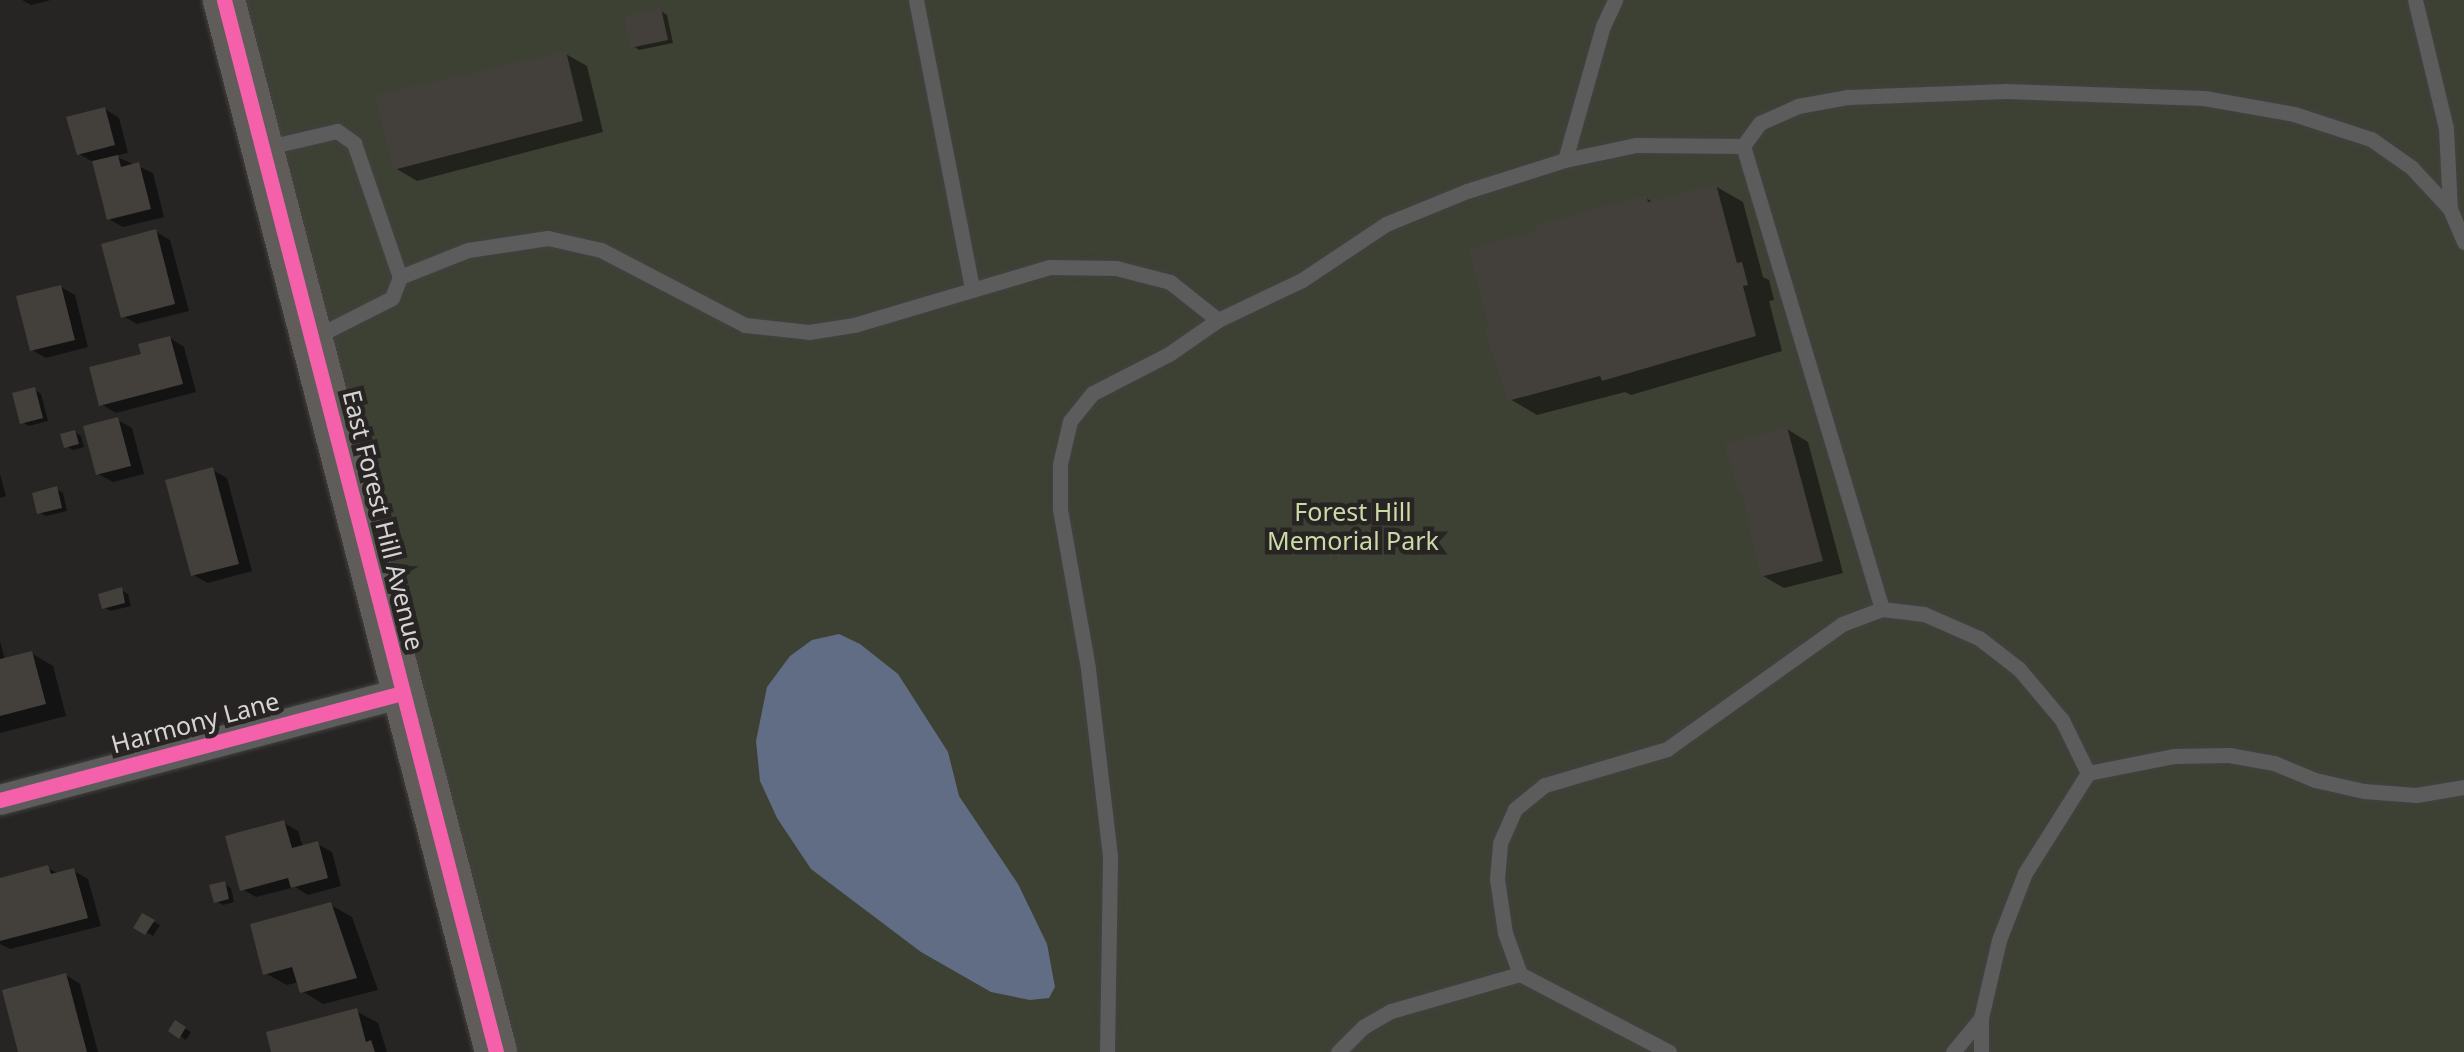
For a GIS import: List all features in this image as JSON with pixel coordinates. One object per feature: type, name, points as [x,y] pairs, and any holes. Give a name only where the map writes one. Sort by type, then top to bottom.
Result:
[{"type":"street","name":"East Forest Hill Avenue","points":[[224,0],[496,1052]]},
{"type":"street","name":"Harmony Lane","points":[[0,800],[403,693]]},
{"type":"lane","points":[[916,0],[972,287]]},
{"type":"lane","points":[[1565,160],[1604,26],[1616,0]]},
{"type":"lane","points":[[2415,0],[2446,128],[2450,209]]},
{"type":"lane","points":[[1743,146],[1760,122],[1798,106],[1848,97],[2006,92],[2204,98],[2294,114],[2371,139],[2411,167],[2450,209],[2464,242]]},
{"type":"lane","points":[[262,149],[337,131],[354,142],[400,278],[392,298],[311,339]]},
{"type":"lane","points":[[1107,1052],[1110,856],[1088,668],[1060,510],[1060,464],[1070,421],[1093,394],[1169,354],[1218,320],[1302,280],[1386,224],[1468,191],[1565,160],[1636,145],[1743,146]]},
{"type":"lane","points":[[1743,146],[1882,609]]},
{"type":"lane","points":[[400,278],[468,250],[548,238],[601,250],[745,325],[809,332],[854,325],[1050,267],[1116,268],[1170,282],[1218,320]]},
{"type":"lane","points":[[1669,1052],[1520,974],[1505,933],[1498,879],[1500,843],[1515,809],[1545,786],[1667,749],[1842,624],[1882,609],[1924,614],[1979,638],[2019,669],[2062,720],[2088,773]]},
{"type":"lane","points":[[1980,1052],[1981,1018],[2000,940],[2025,873],[2088,773],[2174,756],[2230,755],[2274,763],[2315,780],[2364,791],[2416,794],[2464,787]]},
{"type":"lane","points":[[1338,1052],[1364,1027],[1391,1011],[1520,974]]},
{"type":"lane","points":[[1953,1052],[1981,1018]]},
{"type":"green space","name":"Forest Hill Memorial Park","points":[[242,0],[2464,0],[2464,1052],[516,1052]]},
{"type":"water","points":[[839,634],[860,644],[898,674],[948,752],[959,796],[1018,884],[1047,944],[1055,987],[1049,998],[1030,1000],[991,992],[921,952],[811,869],[777,818],[760,781],[756,741],[767,687],[790,656],[812,640]]},
{"type":"building","points":[[661,8],[668,40],[630,48],[624,16]]},
{"type":"building","points":[[566,51],[583,121],[393,170],[375,95]]},
{"type":"building","points":[[105,107],[115,145],[77,155],[66,117]]},
{"type":"building","points":[[118,155],[121,167],[139,162],[151,209],[107,220],[92,161]]},
{"type":"building","points":[[1716,184],[1737,263],[1742,262],[1748,285],[1743,286],[1756,336],[1602,381],[1600,376],[1508,401],[1484,329],[1489,328],[1468,249],[1537,231],[1535,225],[1646,195],[1648,202]]},
{"type":"building","points":[[156,229],[175,304],[121,318],[101,244]]},
{"type":"building","points":[[61,285],[75,340],[30,351],[16,296]]},
{"type":"building","points":[[170,336],[183,384],[99,406],[89,367],[141,354],[138,344]]},
{"type":"building","points":[[35,387],[43,418],[20,424],[12,393]]},
{"type":"building","points":[[118,417],[131,466],[96,475],[83,426]]},
{"type":"building","points":[[1787,427],[1823,561],[1760,577],[1742,495],[1739,496],[1724,443]]},
{"type":"building","points":[[75,430],[79,444],[64,448],[60,434]]},
{"type":"building","points":[[213,467],[239,564],[191,576],[165,480]]},
{"type":"building","points":[[57,486],[62,508],[37,514],[32,493]]},
{"type":"building","points":[[122,587],[125,603],[102,609],[98,594]]},
{"type":"building","points":[[32,651],[46,704],[0,716],[0,659]]},
{"type":"building","points":[[284,820],[292,848],[318,841],[328,878],[291,888],[288,878],[240,891],[225,836]]},
{"type":"building","points":[[48,865],[51,874],[74,868],[88,918],[0,941],[0,878]]},
{"type":"building","points":[[225,881],[229,899],[214,903],[209,885]]},
{"type":"building","points":[[331,902],[357,978],[300,993],[292,967],[263,975],[250,924]]},
{"type":"building","points":[[142,913],[155,920],[145,935],[133,928]]},
{"type":"building","points":[[66,973],[87,1052],[18,1052],[2,990]]},
{"type":"building","points":[[357,1008],[366,1042],[371,1040],[375,1052],[271,1052],[266,1032]]},
{"type":"building","points":[[175,1020],[186,1027],[179,1039],[168,1031]]},
{"type":"cycle path","points":[[224,0],[496,1052]]},
{"type":"cycle path","points":[[0,800],[403,693]]}]
